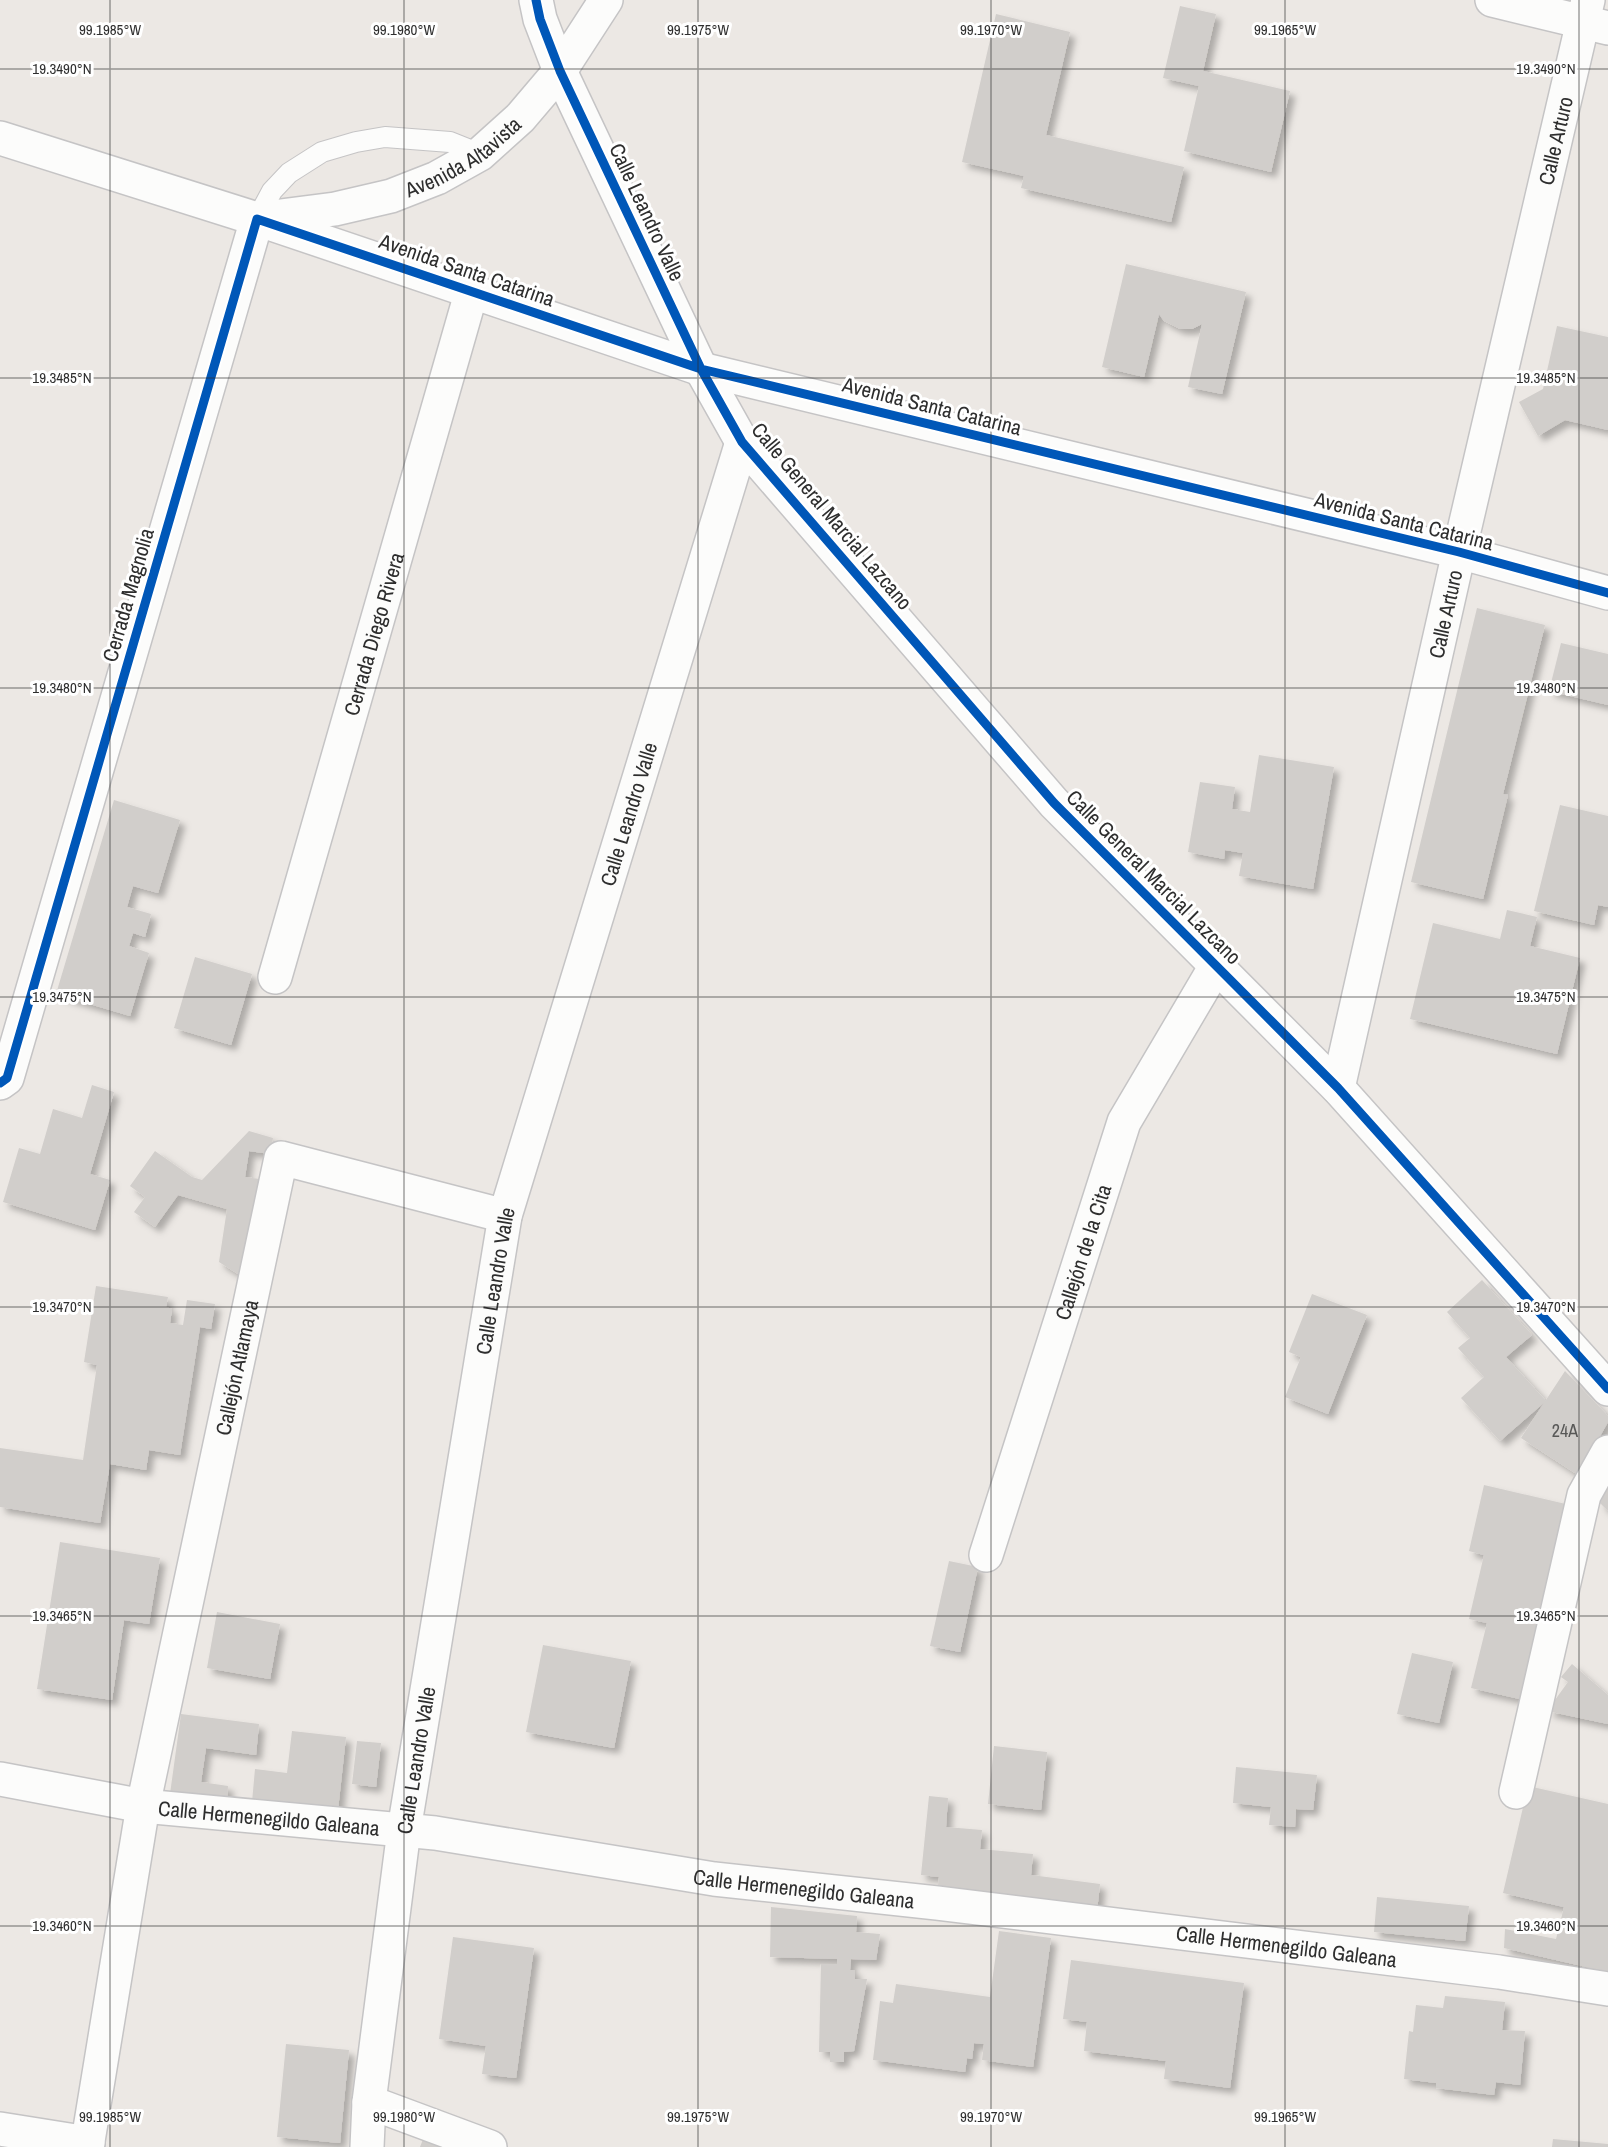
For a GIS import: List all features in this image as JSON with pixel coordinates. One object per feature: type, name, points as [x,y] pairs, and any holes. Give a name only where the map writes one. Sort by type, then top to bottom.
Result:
[{"type":"street","name":"Calle Leandro Valle","points":[[537,0],[540,19],[560,71],[701,369]]},
{"type":"street","name":"Avenida Altavista","points":[[257,219],[335,209],[391,196],[438,178],[480,154],[520,118],[560,71],[606,0]]},
{"type":"street","points":[[1492,0],[1593,17]]},
{"type":"street","name":"Calle Arturo","points":[[1338,1088],[1459,552],[1593,17]]},
{"type":"street","name":"Avenida Santa Catarina","points":[[0,138],[257,219],[701,369],[1459,552],[1608,593]]},
{"type":"street","name":"Cerrada Magnolia","points":[[0,1083],[7,1078],[257,219]]},
{"type":"street","name":"Cerrada Diego Rivera","points":[[275,977],[472,290]]},
{"type":"street","name":"Calle General Marcial Lazcano","points":[[701,369],[742,442],[1054,803],[1338,1088],[1608,1389]]},
{"type":"street","name":"Calle Leandro Valle","points":[[367,2147],[369,2102],[404,1830],[505,1216],[742,442]]},
{"type":"street","name":"Callejón de la Cita","points":[[986,1555],[1124,1122],[1216,966]]},
{"type":"street","name":"Callejón Atlamaya","points":[[143,1806],[281,1158],[505,1216]]},
{"type":"street","points":[[1516,1792],[1584,1495],[1608,1452]]},
{"type":"street","name":"Calle Hermenegildo Galeana","points":[[0,1779],[143,1806],[435,1833],[714,1879],[960,1905],[1499,1972],[1608,1989]]},
{"type":"street","points":[[0,2129],[88,2145],[143,1806]]},
{"type":"street","points":[[369,2102],[490,2147]]},
{"type":"lane","points":[[257,219],[272,191],[289,173],[322,152],[356,142],[385,137],[450,142],[480,154]]},
{"type":"building","points":[[1180,6],[1216,14],[1203,71],[1290,91],[1271,172],[1184,151],[1199,86],[1163,78]]},
{"type":"building","points":[[996,14],[1070,32],[1046,135],[1184,167],[1171,222],[1021,188],[1024,176],[962,162]]},
{"type":"building","points":[[1126,264],[1246,292],[1222,394],[1188,387],[1202,324],[1192,329],[1180,329],[1164,321],[1159,314],[1144,377],[1102,367]]},
{"type":"building","points":[[1557,326],[1608,337],[1608,430],[1565,420],[1538,436],[1519,402],[1543,389]]},
{"type":"building","points":[[1477,608],[1545,625],[1503,794],[1508,795],[1483,899],[1411,882]]},
{"type":"building","points":[[1561,643],[1608,654],[1608,705],[1549,691]]},
{"type":"building","points":[[1259,755],[1334,767],[1313,889],[1239,876],[1243,853],[1225,850],[1224,859],[1188,852],[1200,782],[1235,787],[1232,809],[1250,812]]},
{"type":"building","points":[[114,800],[180,820],[158,893],[133,886],[127,907],[151,914],[145,937],[133,933],[129,946],[149,953],[130,1016],[56,994]]},
{"type":"building","points":[[1560,805],[1608,816],[1608,907],[1598,905],[1594,925],[1534,911]]},
{"type":"building","points":[[1507,910],[1537,917],[1530,946],[1580,958],[1557,1054],[1410,1019],[1433,923],[1500,939]]},
{"type":"building","points":[[195,957],[252,974],[231,1045],[174,1028]]},
{"type":"building","points":[[92,1085],[114,1092],[90,1174],[110,1180],[95,1230],[3,1202],[19,1148],[40,1154],[53,1109],[82,1118]]},
{"type":"building","points":[[249,1131],[273,1138],[270,1154],[249,1151],[245,1177],[267,1180],[256,1250],[238,1274],[219,1262],[227,1209],[178,1195],[155,1227],[134,1212],[145,1197],[130,1186],[155,1151],[192,1177],[202,1180]]},
{"type":"building","points":[[1482,1280],[1532,1335],[1506,1357],[1546,1401],[1500,1441],[1461,1398],[1484,1377],[1458,1348],[1470,1338],[1447,1312]]},
{"type":"building","points":[[96,1286],[168,1297],[166,1307],[172,1309],[170,1323],[183,1325],[187,1300],[215,1304],[211,1329],[200,1327],[180,1455],[149,1450],[146,1470],[110,1464],[100,1523],[0,1507],[0,1448],[83,1460],[97,1365],[84,1362]]},
{"type":"building","points":[[1312,1294],[1367,1315],[1328,1414],[1285,1397],[1301,1357],[1289,1352]]},
{"type":"building","points":[[1565,1371],[1608,1416],[1608,1422],[1578,1475],[1521,1438]]},
{"type":"building","points":[[1484,1485],[1570,1505],[1524,1700],[1471,1688],[1487,1623],[1469,1619],[1484,1555],[1469,1551]]},
{"type":"building","points":[[1608,1486],[1608,1511],[1600,1503]]},
{"type":"building","points":[[60,1542],[160,1558],[149,1624],[124,1620],[112,1700],[37,1689]]},
{"type":"building","points":[[949,1561],[978,1567],[960,1652],[930,1646]]},
{"type":"building","points":[[217,1612],[280,1624],[270,1679],[207,1668]]},
{"type":"building","points":[[543,1645],[631,1661],[614,1748],[526,1732]]},
{"type":"building","points":[[1412,1653],[1453,1662],[1439,1723],[1397,1714]]},
{"type":"building","points":[[1572,1664],[1608,1695],[1608,1724],[1547,1711],[1568,1682],[1561,1677]]},
{"type":"building","points":[[181,1714],[259,1724],[256,1755],[206,1748],[201,1782],[228,1786],[227,1802],[170,1794]]},
{"type":"building","points":[[292,1731],[346,1737],[338,1810],[252,1802],[255,1769],[287,1773]]},
{"type":"building","points":[[357,1741],[381,1743],[376,1787],[352,1784]]},
{"type":"building","points":[[994,1746],[1047,1752],[1041,1810],[988,1804]]},
{"type":"building","points":[[1236,1767],[1317,1775],[1313,1810],[1296,1809],[1295,1827],[1269,1825],[1271,1807],[1233,1803]]},
{"type":"building","points":[[1528,1786],[1608,1804],[1608,1972],[1504,1948],[1505,1929],[1556,1939],[1564,1907],[1503,1893]]},
{"type":"building","points":[[929,1796],[948,1798],[946,1827],[982,1830],[980,1849],[1033,1854],[1031,1875],[1100,1884],[1097,1911],[937,1894],[939,1877],[921,1875]]},
{"type":"building","points":[[1377,1897],[1469,1906],[1465,1941],[1374,1932]]},
{"type":"building","points":[[771,1907],[857,1916],[856,1932],[880,1934],[876,1960],[851,1959],[850,1970],[855,1970],[855,1979],[867,1979],[854,2051],[844,2052],[844,2062],[830,2062],[830,2052],[819,2052],[821,1964],[837,1964],[837,1959],[770,1957]]},
{"type":"building","points":[[999,1931],[1051,1938],[1033,2067],[982,2060],[984,2044],[974,2043],[972,2059],[967,2058],[965,2072],[873,2060],[880,2001],[893,2003],[896,1984],[990,1997]]},
{"type":"building","points":[[453,1937],[534,1948],[516,2078],[482,2074],[486,2046],[439,2039]]},
{"type":"building","points":[[1071,1960],[1244,1983],[1230,2088],[1164,2079],[1166,2061],[1084,2051],[1087,2022],[1063,2019]]},
{"type":"building","points":[[1445,1996],[1505,2002],[1502,2030],[1525,2031],[1520,2085],[1496,2082],[1494,2095],[1436,2088],[1436,2083],[1404,2079],[1409,2031],[1413,2032],[1416,2005],[1443,2008]]},
{"type":"building","points":[[286,2044],[349,2050],[340,2143],[277,2137]]},
{"type":"building","points":[[425,2134],[461,2147],[420,2147]]},
{"type":"building","points":[[1553,2139],[1608,2144],[1608,2147],[1552,2147]]},
{"type":"cycle path","points":[[536,0],[540,19],[560,71],[701,369],[742,442],[1054,803],[1338,1088],[1608,1389]]},
{"type":"cycle path","points":[[0,1083],[7,1078],[257,219],[701,369],[1459,552],[1608,593]]}]
